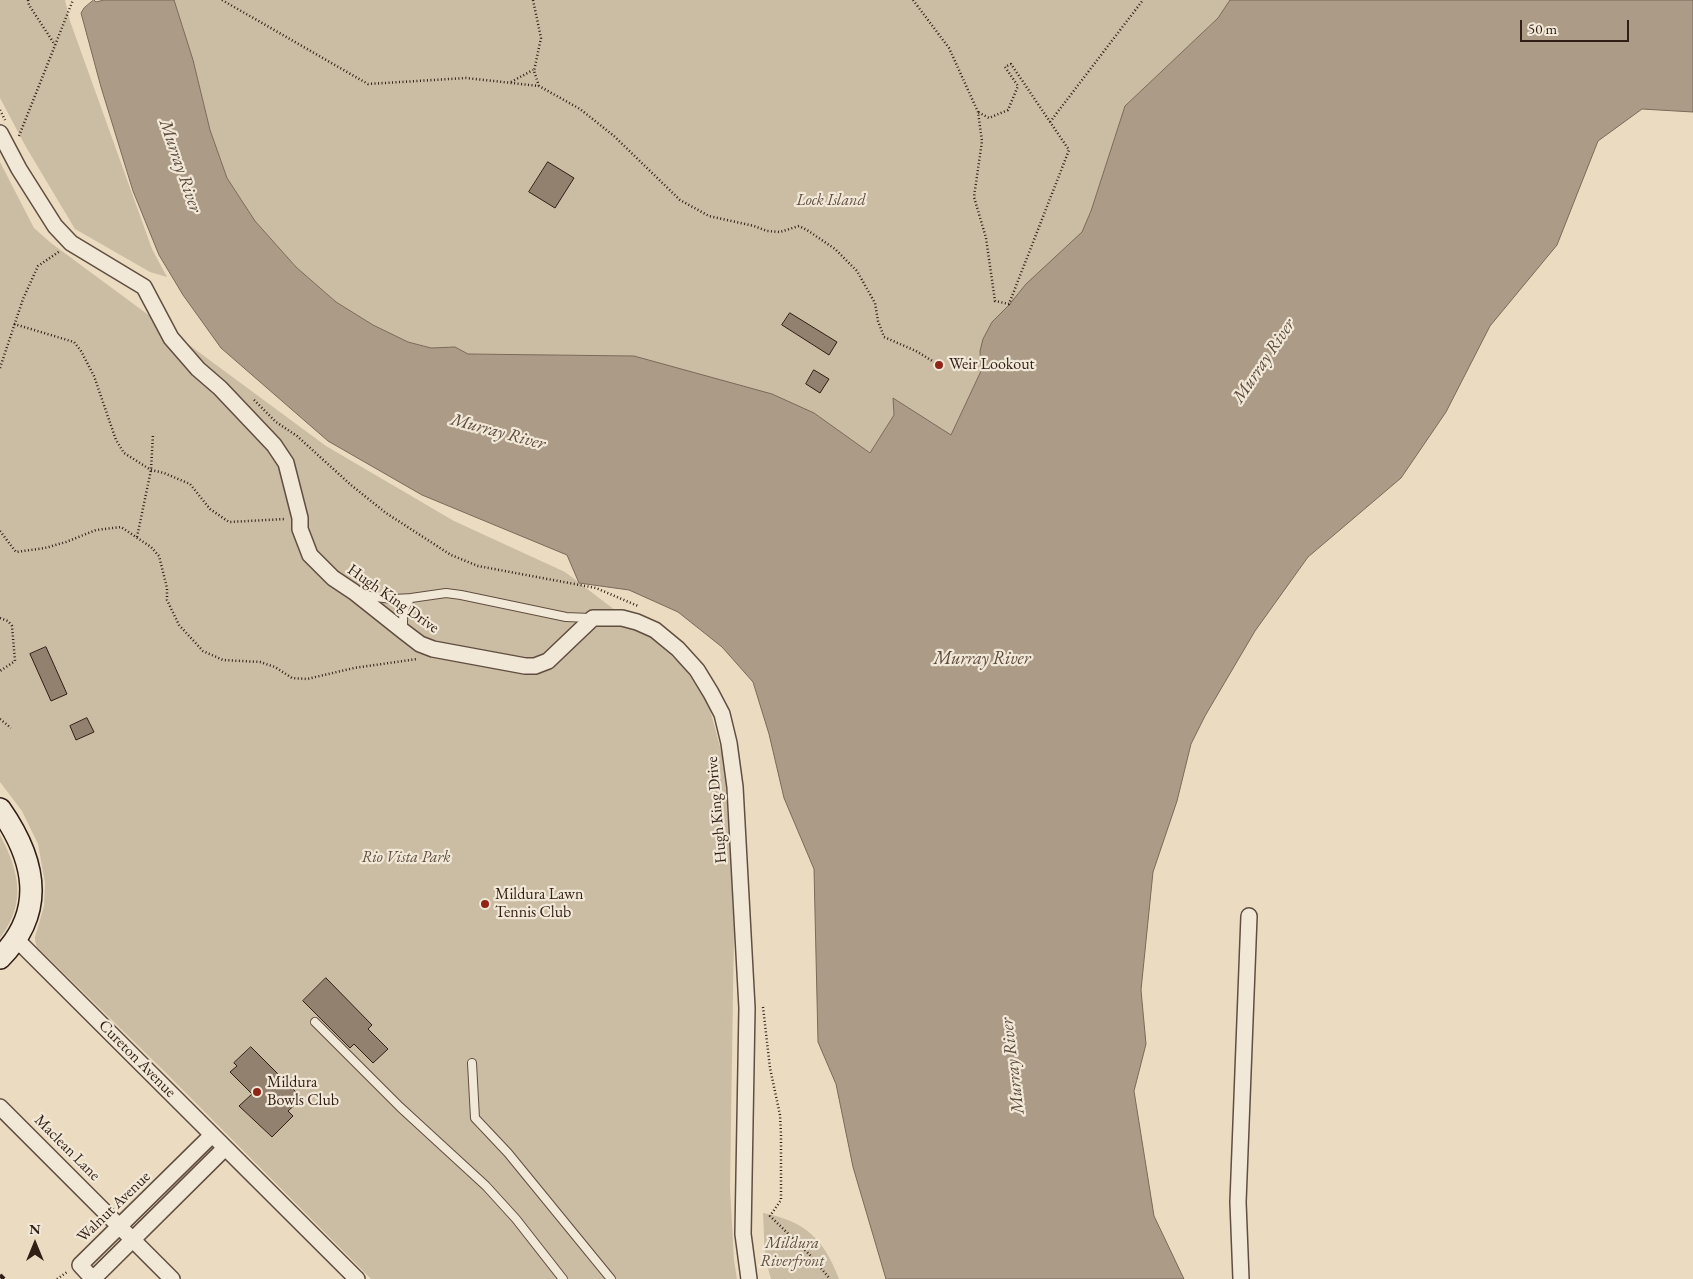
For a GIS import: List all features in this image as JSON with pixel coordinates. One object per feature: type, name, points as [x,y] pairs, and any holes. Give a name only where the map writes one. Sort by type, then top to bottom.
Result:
[{"type":"street","name":"Hugh King Drive","points":[[0,132],[19,169],[54,226],[71,243],[144,287],[171,338],[198,369],[220,388],[274,445],[286,463],[300,518],[300,529],[310,555],[333,578],[354,592],[420,644],[433,649],[525,666],[535,666],[548,661],[593,618],[622,618],[655,630],[678,649],[697,670],[712,693],[722,714],[729,743],[735,787],[747,1008],[743,1234],[749,1279]]},
{"type":"street","points":[[0,810],[20,842],[31,876],[30,907],[26,922],[16,939],[0,958]]},
{"type":"street","points":[[1241,1279],[1238,1202],[1249,916]]},
{"type":"street","name":"Cureton Avenue","points":[[16,939],[357,1279]]},
{"type":"street","name":"Maclean Lane","points":[[0,1107],[172,1279]]},
{"type":"street","name":"Walnut Avenue","points":[[212,1135],[80,1265],[93,1279],[132,1238],[225,1148]]},
{"type":"street","name":"Hugh King Drive","points":[[743,1234],[757,1279]]},
{"type":"lane","points":[[354,592],[385,600],[446,594],[461,595],[566,616],[593,618]]},
{"type":"lane","points":[[403,631],[403,613],[406,604],[411,598]]},
{"type":"lane","points":[[315,1022],[400,1107],[486,1186],[516,1219],[564,1279]]},
{"type":"lane","points":[[472,1063],[475,1118],[514,1160],[611,1279]]},
{"type":"lane","points":[[182,1165],[194,1178]]},
{"type":"lane","points":[[102,1243],[115,1256]]},
{"type":"path","points":[[28,0],[29,5],[55,45]]},
{"type":"path","points":[[16,142],[73,0]]},
{"type":"path","points":[[222,0],[368,84],[466,78],[539,86],[580,109],[614,136],[680,200],[709,216],[754,226],[767,231],[780,232],[799,226],[835,249],[857,271],[875,303],[878,321],[884,337],[916,351],[939,365]]},
{"type":"path","points":[[533,0],[541,38],[534,69],[539,86]]},
{"type":"path","points":[[913,0],[949,48],[978,112],[982,142],[974,197],[986,238],[995,301],[1009,304],[1069,150],[1011,64],[1005,67],[1018,86],[1008,110],[988,118],[978,112]]},
{"type":"path","points":[[1050,122],[1143,0]]},
{"type":"path","points":[[511,82],[534,69]]},
{"type":"path","points":[[0,368],[14,324],[38,266],[71,243]]},
{"type":"path","points":[[14,324],[74,342],[94,376],[116,440],[124,454],[151,470],[164,473],[190,484],[210,509],[229,522],[300,518]]},
{"type":"path","points":[[137,536],[151,470],[153,434]]},
{"type":"path","points":[[0,531],[16,552],[45,548],[96,530],[121,527],[137,536],[159,556],[167,588],[167,600],[179,625],[203,651],[223,660],[260,662],[292,678],[307,679],[354,668],[417,659],[433,649]]},
{"type":"path","points":[[0,618],[8,621],[12,626],[15,661],[0,671]]},
{"type":"path","points":[[0,719],[11,728]]},
{"type":"path","points":[[781,1200],[770,1216],[824,1270],[830,1279]]},
{"type":"green space","points":[[0,0],[65,0],[70,21],[152,249],[167,277],[150,272],[75,229],[26,147],[0,98]]},
{"type":"green space","name":"Lock Island","points":[[174,0],[1230,0],[1218,18],[1125,106],[1082,233],[992,322],[980,351],[981,371],[951,436],[893,398],[894,415],[870,453],[814,413],[634,356],[468,354],[455,347],[431,348],[408,342],[373,325],[336,302],[296,267],[255,221],[227,178],[210,130],[193,60]]},
{"type":"green space","name":"Rio Vista Park","points":[[0,162],[34,228],[51,243],[326,446],[454,521],[565,572],[649,636],[684,667],[709,706],[725,765],[734,931],[730,1188],[734,1260],[737,1279],[371,1279],[164,1071],[37,947],[35,937],[44,906],[45,883],[38,844],[22,811],[0,782]]},
{"type":"green space","points":[[0,835],[12,861],[17,887],[17,900],[9,925],[0,938]]},
{"type":"green space","name":"Mildura Riverfront","points":[[763,1213],[790,1221],[811,1234],[827,1253],[839,1279],[771,1279],[765,1258]]},
{"type":"water","name":"Murray River","points":[[94,0],[96,2],[104,0],[174,0],[193,60],[210,130],[227,178],[255,221],[296,267],[336,302],[373,325],[408,342],[431,348],[455,347],[468,354],[634,356],[772,394],[814,413],[870,453],[894,415],[893,398],[951,435],[981,371],[980,351],[983,339],[992,322],[1026,284],[1082,232],[1091,211],[1125,106],[1218,18],[1230,0],[1693,0],[1693,112],[1642,109],[1598,141],[1557,245],[1490,326],[1446,412],[1401,478],[1308,557],[1255,631],[1205,716],[1191,744],[1177,801],[1153,872],[1141,990],[1146,1044],[1134,1091],[1154,1216],[1184,1279],[886,1279],[853,1167],[836,1084],[818,1042],[814,869],[784,798],[769,734],[753,682],[722,647],[678,612],[629,590],[579,583],[567,555],[422,495],[328,441],[221,348],[183,295],[159,255],[133,191],[101,87],[81,13]]},
{"type":"building","points":[[548,162],[574,178],[555,208],[529,192]]},
{"type":"building","points":[[790,313],[837,342],[829,355],[782,325]]},
{"type":"building","points":[[814,370],[829,379],[820,393],[806,384]]},
{"type":"building","points":[[46,647],[67,694],[51,701],[30,654]]},
{"type":"building","points":[[87,718],[94,732],[76,740],[70,726]]},
{"type":"building","points":[[326,978],[372,1025],[368,1029],[388,1049],[373,1063],[354,1044],[350,1048],[303,1001]]},
{"type":"building","points":[[251,1047],[302,1098],[288,1111],[293,1116],[272,1137],[239,1106],[252,1094],[230,1072],[237,1066],[234,1063]]},
{"type":"railway","points":[[0,1275],[4,1279]]},
{"type":"place","name":"Weir Lookout","points":[[939,365]]},
{"type":"place","name":"Mildura Lawn Tennis Club","points":[[485,904]]},
{"type":"place","name":"Mildura Bowls Club","points":[[257,1092]]}]
